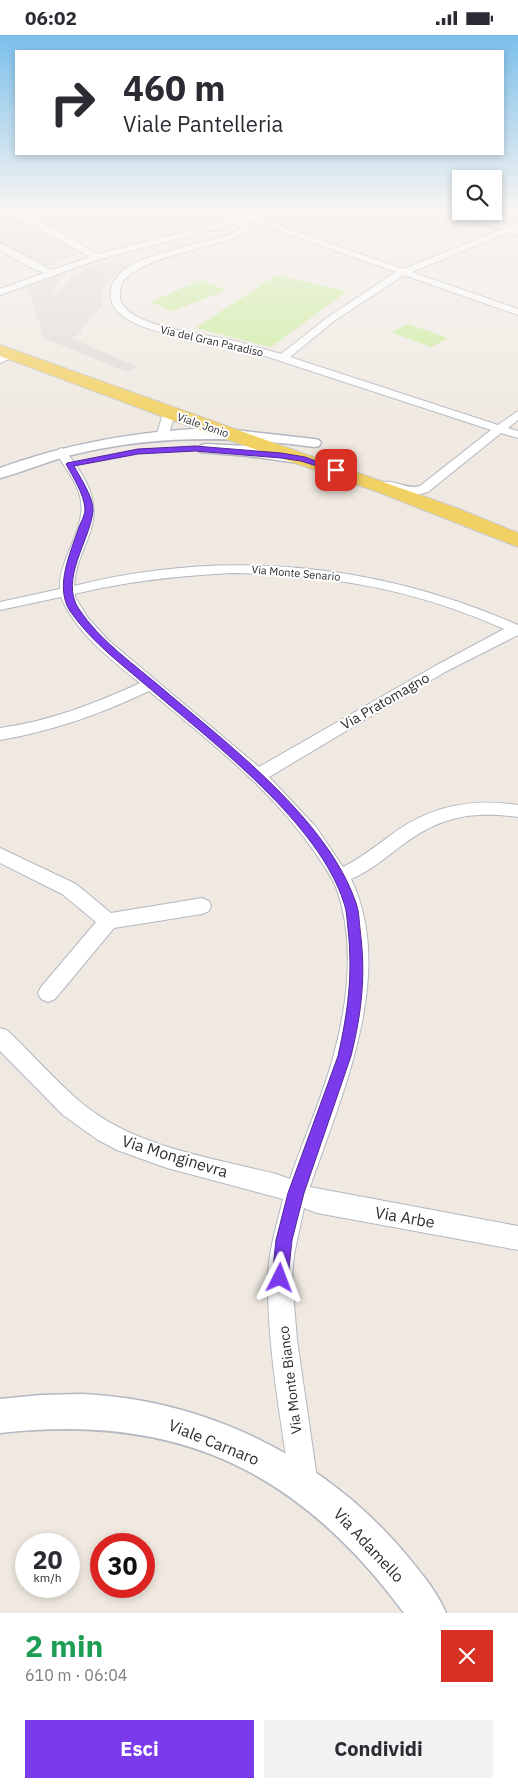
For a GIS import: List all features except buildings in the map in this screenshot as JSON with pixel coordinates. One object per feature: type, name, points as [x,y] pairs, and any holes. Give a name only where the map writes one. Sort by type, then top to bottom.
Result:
[{"type":"main road","points":[[0,333],[159,392]]},
{"type":"main road","name":"Viale Jonio","points":[[4,355],[168,413],[314,443],[332,449]]},
{"type":"main road","name":"Viale Jonio","points":[[235,427],[302,459],[431,485],[518,523]]},
{"type":"main road","name":"Viale Jonio","points":[[382,476],[430,503],[518,541]]},
{"type":"street","points":[[4,283],[15,286]]},
{"type":"street","points":[[0,292],[24,283]]},
{"type":"street","name":"Via del Gran Paradiso","points":[[117,283],[114,297],[119,305],[154,327],[172,333],[234,344],[283,358],[518,435]]},
{"type":"street","points":[[283,358],[341,312],[387,283]]},
{"type":"street","points":[[434,283],[518,312]]},
{"type":"street","points":[[163,434],[168,413]]},
{"type":"street","points":[[431,485],[498,428],[518,414]]},
{"type":"street","points":[[3,475],[65,458],[107,442],[235,427]]},
{"type":"street","points":[[65,458],[181,448],[248,451],[302,459]]},
{"type":"street","points":[[65,458],[86,498],[89,513],[69,571],[68,592]]},
{"type":"street","name":"Via Monte Senario","points":[[0,607],[68,592],[84,586],[117,580],[178,572],[235,569],[296,572],[349,578],[397,588],[465,608],[517,630]]},
{"type":"street","name":"Via Monte Bianco","points":[[68,592],[74,609],[94,634],[257,776],[300,819],[340,876],[351,905],[357,946],[357,982],[353,1015],[344,1056],[296,1193],[284,1240],[280,1278],[284,1340],[304,1485]]},
{"type":"street","name":"Via Pratomagno","points":[[257,776],[431,674],[517,630]]},
{"type":"street","points":[[0,733],[59,723],[99,708],[151,684]]},
{"type":"street","points":[[340,876],[363,866],[415,828],[450,812],[481,806],[518,811]]},
{"type":"street","points":[[0,855],[69,889],[108,921]]},
{"type":"street","points":[[48,993],[108,921],[202,906]]},
{"type":"street","name":"Via Monginevra","points":[[0,1037],[71,1109],[106,1132],[125,1142],[167,1157],[276,1185],[296,1193]]},
{"type":"street","name":"Via Arbe","points":[[296,1193],[329,1204],[516,1237]]},
{"type":"street","name":"Viale Carnaro","points":[[0,1416],[99,1413],[166,1422],[235,1448],[304,1485]]},
{"type":"street","name":"Via Adamello","points":[[304,1485],[330,1504],[364,1536],[402,1579],[427,1613]]},
{"type":"green space","points":[[195,283],[208,283],[226,290],[173,311],[150,302]]},
{"type":"green space","points":[[264,283],[310,283],[347,291],[271,347],[196,328]]},
{"type":"green space","points":[[408,324],[448,338],[431,347],[391,332]]},
{"type":"shaded area","points":[[40,283],[59,283],[54,288],[54,293],[60,292],[66,283],[107,283],[102,294],[103,305],[80,330],[82,331],[81,333],[71,338],[138,367],[127,372],[44,338],[28,287]]},
{"type":"route","points":[[280,1278],[284,1240],[296,1193],[350,1034],[358,961],[351,905],[340,876],[300,819],[234,755],[104,644],[74,609],[69,599],[69,571],[89,510],[82,487],[70,464],[138,451],[195,448],[281,455],[302,459],[336,470]]}]
